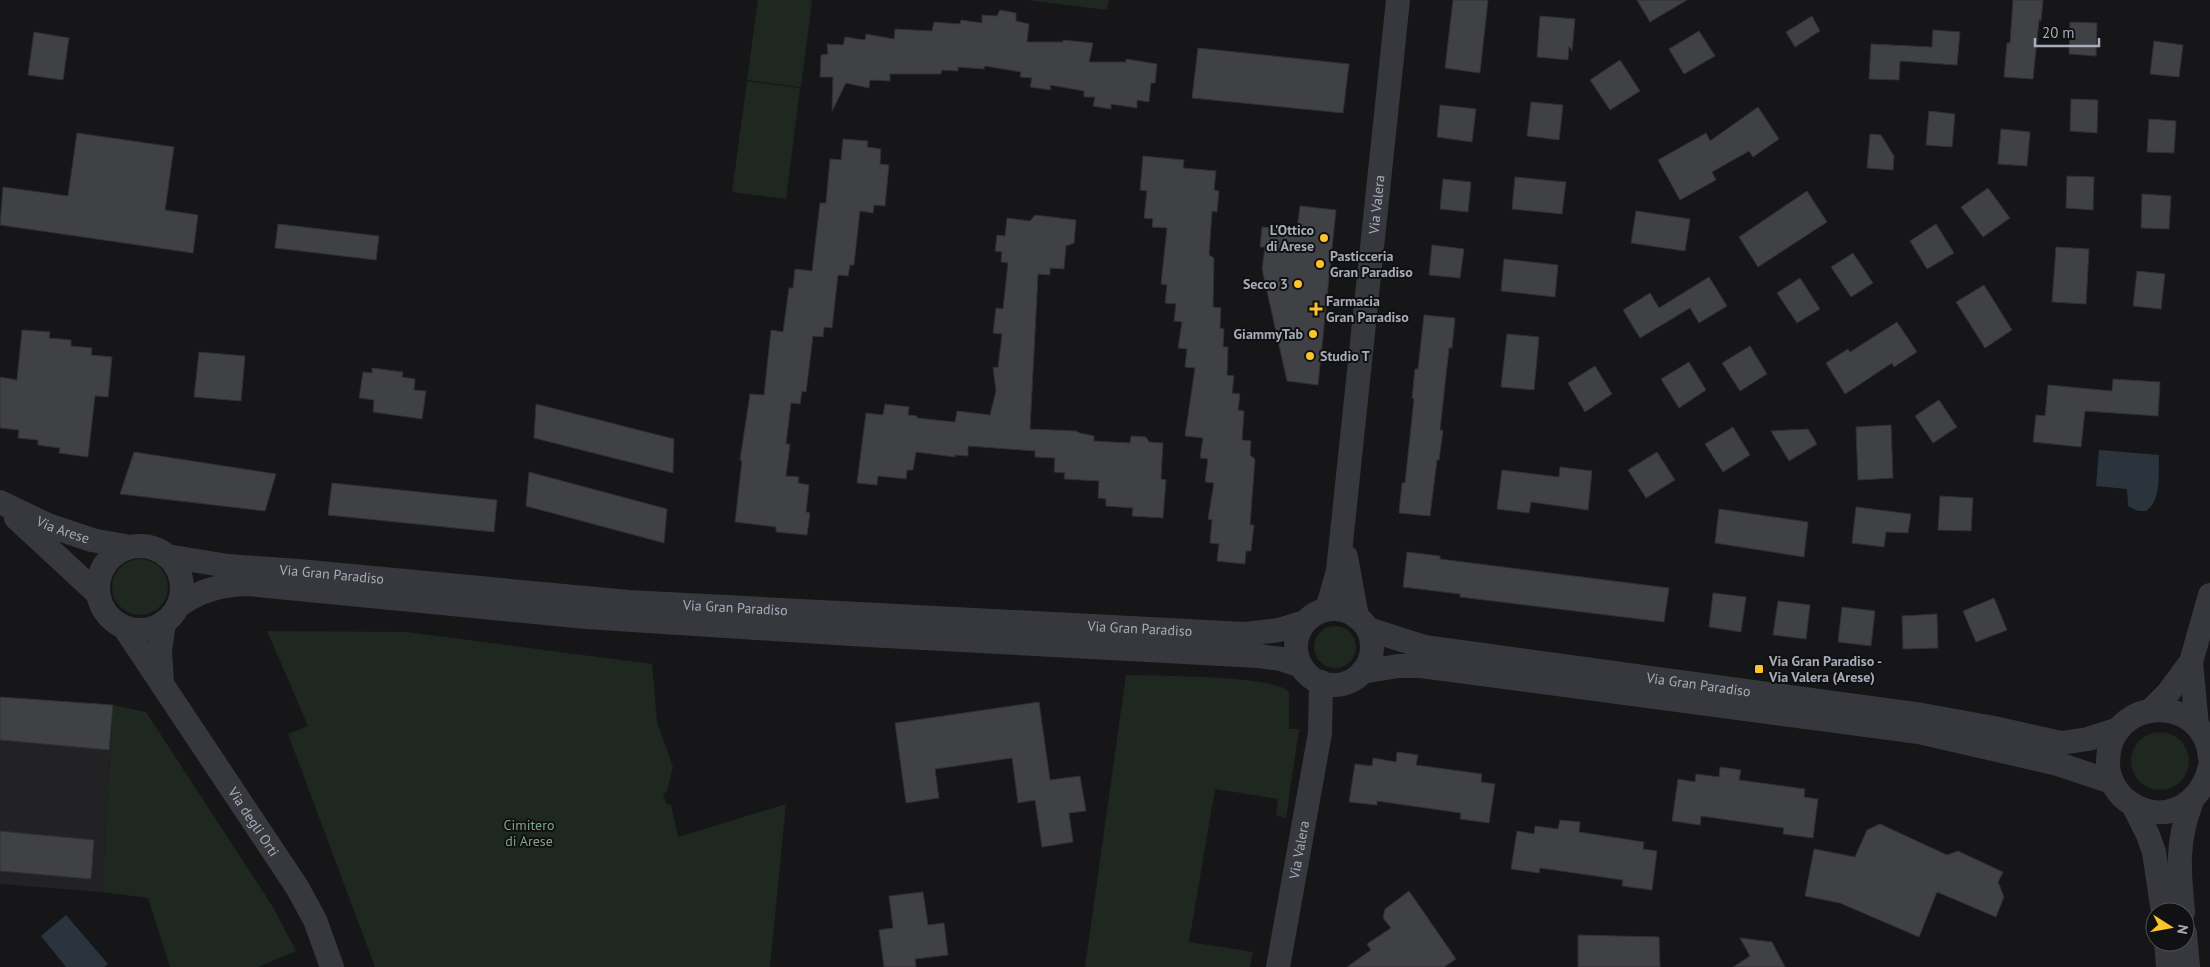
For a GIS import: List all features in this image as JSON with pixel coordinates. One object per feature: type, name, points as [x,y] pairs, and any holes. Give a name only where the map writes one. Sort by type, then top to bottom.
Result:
[{"type":"street","name":"Via Valera","points":[[1327,609],[1338,571],[1398,0]]},
{"type":"street","name":"Via Arese","points":[[0,502],[50,526],[92,540],[130,547]]},
{"type":"street","name":"Via Arese","points":[[0,502],[98,594]]},
{"type":"street","name":"Via Valera","points":[[1342,529],[1362,623]]},
{"type":"street","points":[[143,546],[156,549],[167,556],[176,566],[181,579],[181,592],[171,614],[153,628],[141,630],[124,627],[108,616],[100,602],[98,582],[102,569],[109,559],[119,551],[130,547],[143,546]]},
{"type":"street","name":"Via Gran Paradiso","points":[[167,556],[228,566],[298,570],[605,600],[674,604],[1245,634],[1279,630],[1306,622]]},
{"type":"street","name":"Via Gran Paradiso","points":[[171,614],[190,597],[213,588],[248,584],[586,617],[1259,656],[1281,658],[1301,666]]},
{"type":"street","points":[[2192,801],[2178,809],[2163,812],[2148,811],[2133,805],[2120,795],[2112,782],[2108,768],[2108,754],[2112,741],[2119,729],[2128,720],[2151,710],[2168,693],[2191,662],[2210,595]]},
{"type":"street","points":[[1338,608],[1362,623],[1372,647],[1368,664],[1362,672],[1350,681],[1331,683],[1312,677],[1301,666],[1296,651],[1296,643],[1301,628],[1311,616],[1327,609],[1338,608]]},
{"type":"street","name":"Via degli Orti","points":[[162,682],[160,651],[171,614]]},
{"type":"street","name":"Via Gran Paradiso","points":[[1362,623],[1424,647],[1922,715],[2061,743],[2088,739],[2119,729]]},
{"type":"street","name":"Via degli Orti","points":[[124,627],[297,887],[315,920],[332,967]]},
{"type":"street","points":[[2191,662],[2197,726]]},
{"type":"street","name":"Via Gran Paradiso","points":[[1362,672],[1398,666],[1421,666],[1919,732],[2058,764],[2112,782]]},
{"type":"street","name":"Via Valera","points":[[1278,967],[1320,733],[1334,694],[1331,683]]},
{"type":"street","points":[[2151,710],[2168,710],[2184,716],[2197,726],[2205,737],[2210,758]]},
{"type":"street","points":[[2182,902],[2178,863],[2183,824],[2192,801],[2204,784],[2210,766]]},
{"type":"street","points":[[2133,805],[2154,852],[2162,902]]},
{"type":"street","points":[[2167,952],[2168,967]]},
{"type":"street","points":[[2187,952],[2188,967]]},
{"type":"shaded area","points":[[2099,450],[2159,455],[2157,493],[2155,500],[2146,511],[2138,511],[2128,506],[2127,489],[2096,486]]},
{"type":"shaded area","points":[[0,697],[113,705],[102,892],[0,884]]},
{"type":"shaded area","points":[[66,915],[108,964],[104,967],[66,967],[41,936]]},
{"type":"green space","points":[[758,0],[812,0],[801,87],[747,80]]},
{"type":"green space","points":[[1027,0],[1109,0],[1107,10]]},
{"type":"green space","points":[[747,81],[800,88],[786,199],[732,192]]},
{"type":"green space","points":[[140,559],[155,564],[163,572],[168,587],[163,602],[155,610],[140,615],[125,610],[117,602],[112,587],[117,572],[125,564]]},
{"type":"green space","points":[[1339,626],[1347,629],[1353,635],[1356,647],[1353,659],[1347,665],[1331,668],[1323,665],[1317,659],[1314,643],[1317,635],[1323,629]]},
{"type":"green space","name":"Cimitero di Arese","points":[[267,631],[407,632],[652,664],[657,722],[673,767],[667,791],[663,794],[667,805],[671,804],[678,837],[786,804],[770,967],[375,967],[288,734],[308,726]]},
{"type":"green space","points":[[1126,675],[1238,679],[1279,686],[1289,692],[1289,729],[1299,729],[1286,818],[1276,816],[1278,799],[1215,789],[1189,942],[1253,952],[1250,967],[1085,967]]},
{"type":"green space","points":[[113,705],[146,712],[273,907],[296,951],[258,967],[170,967],[148,898],[102,892]]},
{"type":"green space","points":[[2160,732],[2171,734],[2184,745],[2189,761],[2187,772],[2176,785],[2160,790],[2149,788],[2136,777],[2131,761],[2133,750],[2144,737]]},
{"type":"building","points":[[1453,0],[1488,0],[1480,73],[1445,68]]},
{"type":"building","points":[[1637,0],[1687,0],[1650,22]]},
{"type":"building","points":[[2013,0],[2043,0],[2033,79],[2004,77],[2007,43],[2010,43]]},
{"type":"building","points":[[1000,10],[1016,13],[1016,21],[1029,24],[1027,42],[1063,42],[1063,40],[1093,43],[1089,62],[1126,62],[1126,59],[1157,64],[1155,83],[1151,83],[1149,102],[1137,100],[1137,108],[1111,104],[1111,109],[1093,106],[1095,97],[1084,97],[1084,91],[1050,85],[1051,90],[1030,87],[1032,78],[1020,77],[1021,72],[985,66],[984,69],[958,67],[958,71],[942,70],[941,74],[890,74],[890,81],[870,80],[869,88],[846,83],[832,111],[833,77],[820,77],[821,55],[828,54],[827,44],[843,45],[845,37],[865,40],[866,34],[894,39],[895,29],[932,31],[934,22],[960,24],[961,20],[982,23],[982,15],[997,16]]},
{"type":"building","points":[[1540,16],[1575,19],[1572,51],[1569,46],[1568,60],[1537,57]]},
{"type":"building","points":[[1812,16],[1820,31],[1795,47],[1786,32]]},
{"type":"building","points":[[2070,22],[2097,23],[2096,56],[2069,54]]},
{"type":"building","points":[[1933,30],[1960,32],[1957,65],[1900,61],[1899,80],[1869,79],[1871,44],[1932,47]]},
{"type":"building","points":[[1699,31],[1715,56],[1684,74],[1669,49]]},
{"type":"building","points":[[34,32],[69,38],[63,80],[28,75]]},
{"type":"building","points":[[2154,41],[2183,45],[2179,77],[2150,74]]},
{"type":"building","points":[[1198,48],[1349,64],[1343,113],[1192,98]]},
{"type":"building","points":[[1620,60],[1640,91],[1610,110],[1590,80]]},
{"type":"building","points":[[2071,99],[2098,100],[2097,133],[2070,131]]},
{"type":"building","points":[[1531,102],[1563,105],[1559,140],[1527,136]]},
{"type":"building","points":[[1440,105],[1476,109],[1472,142],[1437,137]]},
{"type":"building","points":[[1758,107],[1779,139],[1753,157],[1749,151],[1712,172],[1716,180],[1680,200],[1658,160],[1706,133],[1710,141]]},
{"type":"building","points":[[1929,111],[1955,114],[1952,147],[1926,145]]},
{"type":"building","points":[[2149,119],[2176,121],[2174,153],[2147,152]]},
{"type":"building","points":[[2001,129],[2030,132],[2027,166],[1998,164]]},
{"type":"building","points":[[77,133],[174,147],[165,210],[198,215],[193,253],[0,225],[3,187],[68,196]]},
{"type":"building","points":[[1870,134],[1881,135],[1894,156],[1893,170],[1867,168]]},
{"type":"building","points":[[843,139],[868,141],[867,147],[881,149],[880,164],[889,165],[885,206],[874,205],[873,213],[860,211],[854,265],[850,265],[848,276],[838,275],[832,328],[824,327],[823,337],[813,336],[806,392],[802,391],[800,404],[791,403],[786,444],[790,444],[786,476],[799,477],[798,483],[809,485],[806,512],[810,513],[807,535],[776,532],[776,527],[735,522],[742,461],[740,460],[750,394],[764,395],[771,330],[783,332],[789,288],[793,288],[795,269],[812,271],[820,203],[826,203],[830,159],[841,160]]},
{"type":"building","points":[[1143,156],[1184,160],[1183,168],[1216,171],[1214,190],[1219,191],[1217,212],[1212,211],[1209,255],[1214,258],[1213,307],[1221,308],[1220,328],[1224,329],[1223,347],[1228,347],[1227,375],[1234,376],[1232,393],[1240,394],[1238,410],[1244,411],[1242,440],[1251,441],[1250,455],[1255,459],[1250,525],[1254,525],[1251,551],[1246,551],[1245,564],[1217,561],[1219,544],[1210,543],[1212,520],[1208,519],[1214,483],[1205,482],[1208,459],[1200,458],[1203,438],[1185,436],[1195,368],[1185,367],[1187,349],[1178,348],[1182,322],[1174,321],[1176,304],[1165,303],[1167,285],[1161,284],[1167,228],[1152,227],[1153,219],[1144,218],[1147,191],[1140,190]]},
{"type":"building","points":[[2067,176],[2094,177],[2093,210],[2066,208]]},
{"type":"building","points":[[1515,177],[1566,182],[1562,214],[1512,209]]},
{"type":"building","points":[[1443,179],[1471,182],[1468,212],[1440,209]]},
{"type":"building","points":[[1988,188],[2010,218],[1983,237],[1961,207]]},
{"type":"building","points":[[1807,191],[1827,222],[1758,267],[1739,237]]},
{"type":"building","points":[[2142,194],[2171,196],[2169,229],[2141,228]]},
{"type":"building","points":[[1300,206],[1336,210],[1318,385],[1287,381],[1262,269],[1265,247],[1260,247],[1262,227],[1297,230]]},
{"type":"building","points":[[1636,211],[1690,219],[1685,251],[1631,243]]},
{"type":"building","points":[[1035,215],[1076,220],[1074,243],[1066,246],[1064,269],[1050,268],[1050,275],[1038,274],[1030,429],[1076,431],[1094,436],[1094,441],[1130,443],[1131,436],[1146,437],[1149,442],[1163,443],[1161,479],[1166,480],[1163,518],[1132,516],[1133,508],[1106,506],[1106,499],[1098,498],[1099,481],[1064,479],[1065,473],[1054,472],[1055,458],[1035,457],[1035,451],[968,446],[968,456],[955,455],[955,457],[916,452],[913,470],[907,470],[906,479],[878,476],[877,485],[857,483],[866,413],[883,415],[885,404],[909,407],[908,415],[917,416],[917,418],[955,422],[957,411],[990,415],[996,391],[993,367],[998,368],[1002,334],[993,333],[996,308],[1003,309],[1008,263],[1001,262],[1002,252],[995,251],[997,235],[1005,236],[1007,218],[1030,221]]},
{"type":"building","points":[[278,224],[379,236],[376,260],[275,248]]},
{"type":"building","points":[[1936,224],[1954,253],[1927,269],[1910,241]]},
{"type":"building","points":[[1432,245],[1464,249],[1460,278],[1429,275]]},
{"type":"building","points":[[2056,247],[2089,249],[2086,304],[2052,302]]},
{"type":"building","points":[[1853,253],[1873,283],[1851,297],[1831,267]]},
{"type":"building","points":[[1504,259],[1558,265],[1555,297],[1501,291]]},
{"type":"building","points":[[2137,271],[2165,274],[2161,309],[2133,306]]},
{"type":"building","points":[[1709,277],[1727,306],[1699,323],[1690,308],[1640,338],[1623,310],[1650,293],[1659,308]]},
{"type":"building","points":[[1800,278],[1820,309],[1797,323],[1777,293]]},
{"type":"building","points":[[1984,285],[2012,330],[1985,348],[1956,302]]},
{"type":"building","points":[[1424,315],[1455,318],[1452,348],[1449,348],[1440,430],[1443,430],[1430,516],[1399,513],[1402,483],[1405,483],[1414,399],[1412,398],[1415,369],[1418,369]]},
{"type":"building","points":[[1897,322],[1917,352],[1894,367],[1892,363],[1845,394],[1826,363],[1848,349],[1850,352]]},
{"type":"building","points":[[22,330],[50,332],[49,338],[71,340],[71,346],[92,348],[91,355],[112,357],[108,397],[95,396],[88,457],[59,453],[60,448],[38,445],[38,440],[18,438],[19,430],[0,428],[0,377],[17,380]]},
{"type":"building","points":[[1507,334],[1539,337],[1534,390],[1501,387]]},
{"type":"building","points":[[1750,346],[1767,374],[1740,391],[1722,363]]},
{"type":"building","points":[[199,352],[245,356],[241,401],[194,397]]},
{"type":"building","points":[[1689,362],[1706,390],[1679,408],[1661,379]]},
{"type":"building","points":[[1595,366],[1612,394],[1585,412],[1568,383]]},
{"type":"building","points":[[372,368],[403,372],[402,377],[415,379],[414,390],[426,391],[422,419],[373,412],[374,400],[359,398],[363,372],[372,373]]},
{"type":"building","points":[[2113,379],[2160,382],[2158,416],[2085,411],[2081,447],[2033,442],[2036,415],[2045,416],[2048,385],[2112,391]]},
{"type":"building","points":[[1939,400],[1957,427],[1933,443],[1915,416]]},
{"type":"building","points":[[536,404],[674,439],[673,473],[534,438]]},
{"type":"building","points":[[1891,425],[1893,478],[1858,480],[1856,427]]},
{"type":"building","points":[[1733,427],[1750,455],[1723,472],[1705,444]]},
{"type":"building","points":[[1808,429],[1817,444],[1789,461],[1771,431]]},
{"type":"building","points":[[134,452],[276,474],[265,511],[120,494]]},
{"type":"building","points":[[1657,452],[1675,480],[1646,498],[1628,470]]},
{"type":"building","points":[[1560,467],[1592,471],[1588,510],[1531,502],[1529,513],[1497,509],[1502,470],[1559,477]]},
{"type":"building","points":[[529,472],[667,509],[664,543],[526,506]]},
{"type":"building","points":[[332,483],[497,500],[494,532],[328,515]]},
{"type":"building","points":[[1940,496],[1973,498],[1971,531],[1938,530]]},
{"type":"building","points":[[1856,507],[1911,514],[1908,533],[1886,532],[1884,547],[1852,543]]},
{"type":"building","points":[[1719,509],[1808,522],[1804,557],[1715,543]]},
{"type":"building","points":[[1407,552],[1440,556],[1440,559],[1669,588],[1664,622],[1460,597],[1460,594],[1403,587]]},
{"type":"building","points":[[1713,593],[1746,597],[1741,632],[1709,627]]},
{"type":"building","points":[[1994,598],[2007,630],[1976,642],[1963,611]]},
{"type":"building","points":[[1778,601],[1810,605],[1806,639],[1773,635]]},
{"type":"building","points":[[1842,607],[1875,611],[1871,646],[1838,642]]},
{"type":"building","points":[[1937,614],[1938,648],[1903,649],[1902,616]]},
{"type":"building","points":[[0,697],[113,705],[109,750],[0,740]]},
{"type":"building","points":[[1039,702],[1050,780],[1080,776],[1086,811],[1069,813],[1073,842],[1042,847],[1035,800],[1018,803],[1012,758],[935,769],[939,798],[906,803],[895,723]]},
{"type":"building","points":[[1397,752],[1418,755],[1416,765],[1482,774],[1481,782],[1495,784],[1489,823],[1460,819],[1461,813],[1377,801],[1377,805],[1349,802],[1355,764],[1372,766],[1373,758],[1396,762]]},
{"type":"building","points":[[1720,767],[1741,770],[1739,780],[1805,789],[1804,797],[1818,799],[1813,838],[1783,834],[1784,828],[1701,816],[1700,825],[1672,821],[1678,779],[1695,782],[1696,774],[1719,777]]},
{"type":"building","points":[[1560,820],[1580,822],[1579,832],[1644,842],[1643,849],[1657,851],[1652,890],[1622,886],[1623,880],[1540,868],[1539,873],[1511,869],[1517,831],[1534,834],[1535,826],[1558,829]]},
{"type":"building","points":[[1880,824],[1947,855],[1958,851],[2003,872],[1998,882],[2004,897],[1996,917],[1937,892],[1919,937],[1840,903],[1805,896],[1814,849],[1855,857],[1867,830]]},
{"type":"building","points":[[0,831],[94,840],[91,879],[0,871]]},
{"type":"building","points":[[1409,891],[1456,959],[1444,967],[1347,967],[1371,950],[1367,944],[1391,928],[1383,918],[1385,909]]},
{"type":"building","points":[[923,892],[928,925],[944,923],[948,955],[915,959],[916,967],[884,967],[879,930],[893,928],[889,896]]},
{"type":"building","points":[[1578,935],[1659,937],[1660,967],[1578,967]]},
{"type":"building","points":[[1740,938],[1772,942],[1785,967],[1733,967],[1750,956]]},
{"type":"place","name":"L'Ottico di Arese","points":[[1324,238]]},
{"type":"place","name":"Pasticceria Gran Paradiso","points":[[1320,264]]},
{"type":"place","name":"Secco 3","points":[[1298,284]]},
{"type":"place","name":"Farmacia Gran Paradiso","points":[[1316,309]]},
{"type":"place","name":"GiammyTab","points":[[1313,334]]},
{"type":"place","name":"Studio T","points":[[1310,356]]},
{"type":"place","name":"Via Gran Paradiso - Via Valera (Arese)","points":[[1759,669]]}]
